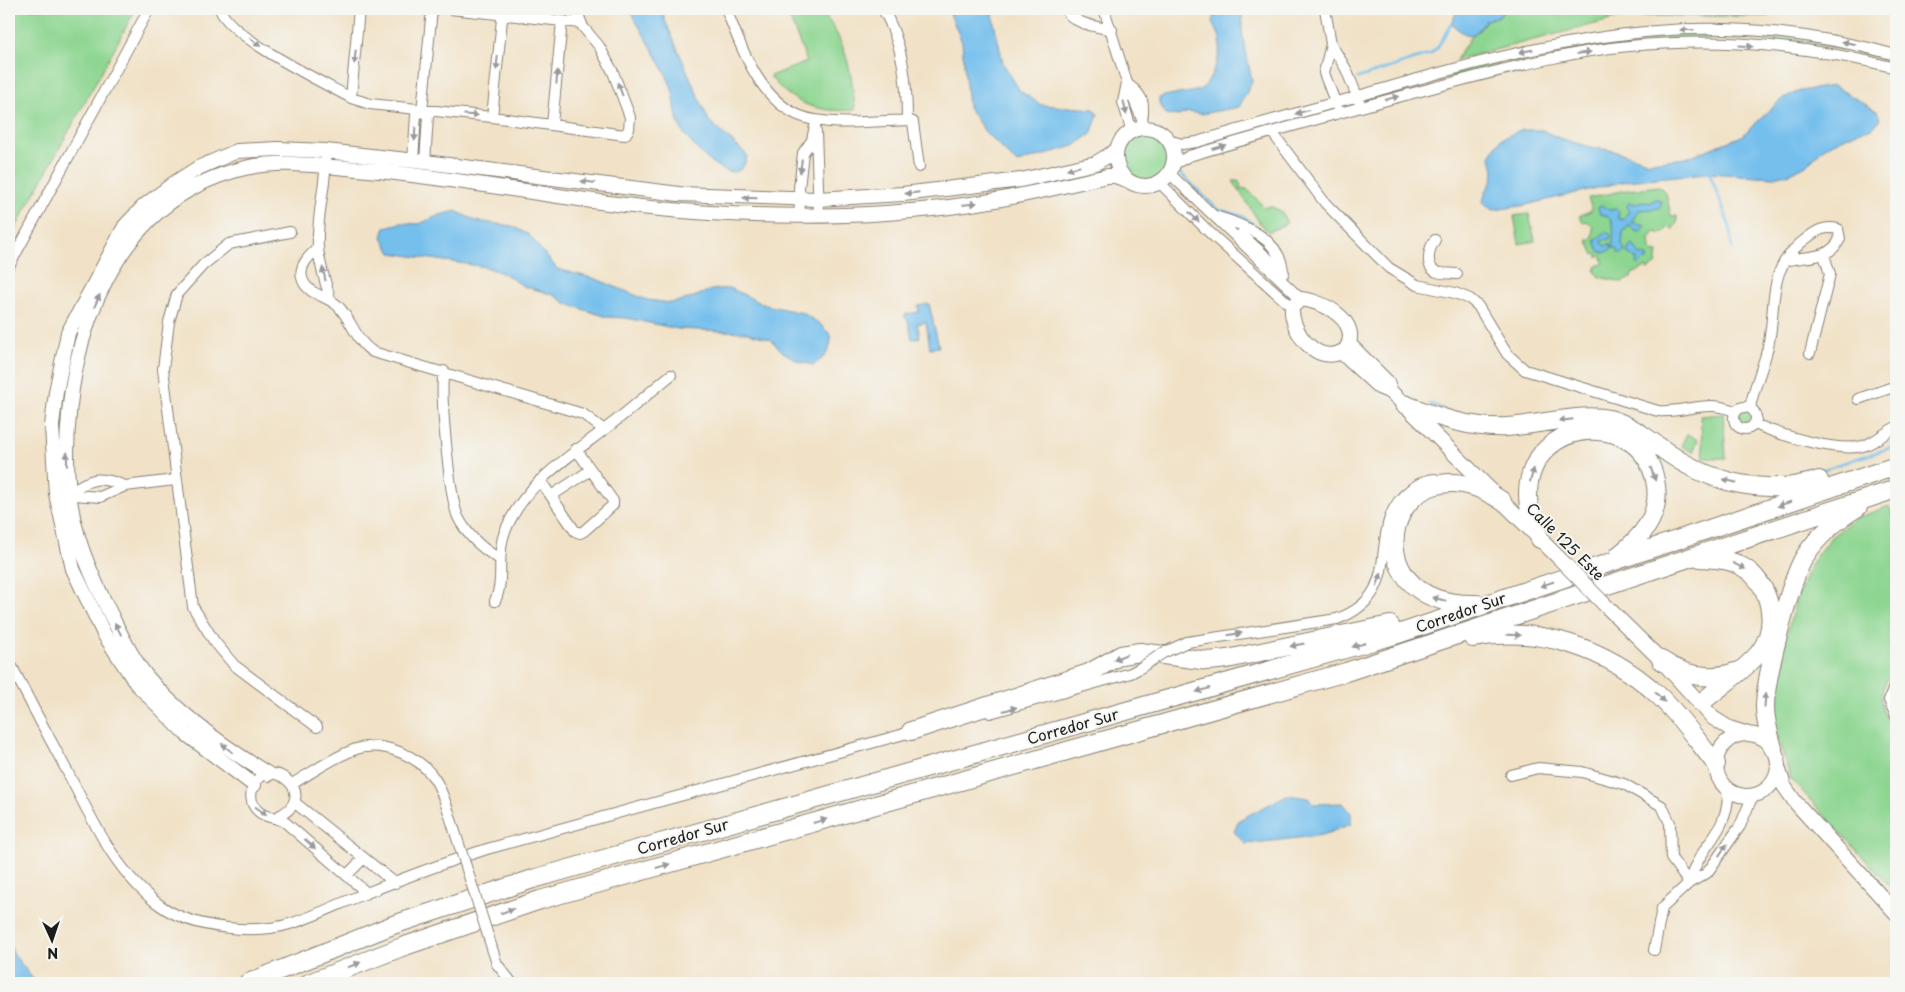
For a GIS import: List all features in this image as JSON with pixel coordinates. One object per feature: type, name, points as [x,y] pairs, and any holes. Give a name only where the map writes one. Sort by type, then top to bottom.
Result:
[{"type":"highway","points":[[1404,404],[1443,418],[1485,427],[1508,427],[1586,418],[1608,419],[1627,426],[1693,468],[1726,481],[1755,486],[1799,486],[1896,457]]},
{"type":"highway","points":[[1540,539],[1528,495],[1531,475],[1540,457],[1551,445],[1570,433],[1597,430],[1617,435],[1632,443],[1647,460],[1656,482],[1658,495],[1657,506],[1648,527],[1628,548],[1608,563]]},
{"type":"highway","name":"Corredor Sur","points":[[248,983],[392,925],[533,879],[1398,634],[1896,466]]},
{"type":"highway","points":[[1488,604],[1451,602],[1424,594],[1407,579],[1397,558],[1394,538],[1396,525],[1409,502],[1429,486],[1457,483],[1479,488],[1502,501]]},
{"type":"highway","name":"Corredor Sur","points":[[312,982],[402,947],[540,900],[1346,672],[1896,489]]},
{"type":"highway","points":[[1773,748],[1765,716],[1765,695],[1796,573],[1804,556],[1820,537],[1855,509],[1878,495]]},
{"type":"highway","points":[[1692,557],[1723,559],[1739,565],[1755,576],[1766,594],[1771,616],[1768,636],[1759,652],[1701,703]]},
{"type":"highway","points":[[911,732],[1089,673],[1129,653],[1149,653],[1209,661],[1227,659],[1464,611]]},
{"type":"highway","points":[[1414,650],[1482,637],[1512,635],[1558,640],[1588,650],[1620,665],[1657,694],[1717,759]]},
{"type":"highway","points":[[1661,660],[1681,672],[1704,677],[1727,675],[1738,671]]},
{"type":"street","points":[[9,266],[149,9]]},
{"type":"street","points":[[220,9],[229,21],[283,62],[351,98],[370,104],[492,117],[625,135],[629,129],[630,117],[613,72],[599,46],[581,23],[576,9]]},
{"type":"street","points":[[351,98],[359,9]]},
{"type":"street","points":[[422,111],[432,9]]},
{"type":"street","points":[[450,9],[502,11],[581,23]]},
{"type":"street","points":[[726,9],[760,83],[771,97],[801,117],[816,121],[907,120],[913,122],[919,167]]},
{"type":"street","points":[[883,9],[897,39],[904,67],[907,120]]},
{"type":"street","points":[[1065,9],[1070,17],[1084,24],[1112,30]]},
{"type":"street","points":[[1104,9],[1127,84],[1123,102],[1140,127],[1162,134],[1168,140],[1172,148],[1167,173],[1225,247],[1258,276],[1297,303],[1320,302],[1338,314],[1349,332],[1345,348],[1321,352],[1304,341],[1292,321],[1297,303],[1285,283],[1239,231],[1217,216]]},
{"type":"street","points":[[1325,9],[1331,44],[1358,96],[1361,106]]},
{"type":"street","points":[[492,117],[502,11]]},
{"type":"street","points":[[552,125],[562,21]]},
{"type":"street","points":[[1168,140],[1182,144],[1197,142],[1484,60],[1580,40],[1658,30],[1728,30],[1803,36],[1865,46],[1896,55]]},
{"type":"street","points":[[1331,44],[1324,73],[1334,103],[1340,112]]},
{"type":"street","points":[[268,774],[236,754],[191,720],[147,676],[130,651],[84,561],[62,494],[67,420],[82,335],[114,264],[134,235],[180,194],[207,181],[246,168],[277,164],[327,166],[398,173],[620,205],[707,212],[800,215],[886,213],[969,205],[1107,176],[1115,176],[1142,186],[1167,173],[1189,156],[1361,106],[1552,57],[1630,46],[1715,44],[1811,50],[1896,68]]},
{"type":"street","points":[[254,785],[186,733],[136,684],[104,634],[73,569],[52,426],[56,392],[68,333],[125,226],[144,206],[198,168],[237,151],[278,149],[326,151],[679,194],[799,200],[903,194],[1021,180],[1096,163],[1117,150],[1125,136],[1140,127],[1144,107],[1140,93],[1127,84]]},
{"type":"street","points":[[419,162],[428,116],[422,111]]},
{"type":"street","points":[[816,121],[818,215]]},
{"type":"street","points":[[800,215],[799,200],[803,153],[812,140],[816,121]]},
{"type":"street","points":[[1272,132],[1325,203],[1389,268],[1417,285],[1455,293],[1470,299],[1478,306],[1507,354],[1525,370],[1658,412],[1680,411],[1708,404],[1718,405],[1736,412]]},
{"type":"street","points":[[1117,150],[1118,168],[1128,181]]},
{"type":"street","points":[[326,151],[327,166],[320,205],[318,248],[330,299]]},
{"type":"street","points":[[1167,173],[1217,216],[1276,252],[1282,262],[1285,283]]},
{"type":"street","points":[[1750,408],[1755,384],[1769,342],[1774,290],[1785,261],[1791,250],[1814,232],[1828,226],[1838,229],[1840,239],[1836,248],[1824,255],[1785,261]]},
{"type":"street","points":[[1225,247],[1239,231]]},
{"type":"street","points":[[290,232],[229,244],[203,265],[177,294],[169,322],[163,368],[193,607],[214,641],[234,664],[317,727]]},
{"type":"street","points":[[1435,240],[1429,258],[1430,266],[1437,272],[1457,274]]},
{"type":"street","points":[[318,248],[305,260],[302,273],[303,280],[307,288],[330,299],[345,315],[366,347],[374,352],[444,371],[583,414],[604,430]]},
{"type":"street","points":[[1810,353],[1830,274],[1824,255]]},
{"type":"street","name":"Calle 125 Este","points":[[1345,348],[1387,382],[1391,392],[1661,660],[1713,718],[1729,728],[1748,734]]},
{"type":"street","points":[[444,371],[442,389],[452,496],[458,516],[473,539],[498,558]]},
{"type":"street","points":[[495,601],[500,581],[498,558],[504,534],[518,508],[540,480],[576,449],[604,430],[671,375]]},
{"type":"street","points":[[1858,399],[1896,386]]},
{"type":"street","points":[[1739,408],[1750,408],[1756,415],[1755,424],[1748,430],[1739,428],[1734,421],[1736,412],[1739,408]]},
{"type":"street","points":[[1755,424],[1772,432],[1845,448],[1867,444],[1896,427]]},
{"type":"street","points":[[540,480],[575,531],[580,533],[584,531],[613,505],[610,496],[576,449]]},
{"type":"street","points":[[551,496],[591,470]]},
{"type":"street","points":[[62,494],[86,481],[96,479],[108,479],[125,486]]},
{"type":"street","points":[[9,661],[116,858],[135,882],[162,906],[185,917],[234,930],[262,929],[292,923],[445,862],[487,849],[911,732],[1010,709],[1131,673],[1162,654],[1187,642],[1328,621],[1349,615],[1361,606],[1376,588],[1381,573],[1387,526],[1395,504],[1421,482],[1441,479],[1457,483]]},
{"type":"street","points":[[62,494],[100,498],[125,486],[176,480]]},
{"type":"street","points":[[1896,682],[1890,700],[1896,716]]},
{"type":"street","name":"Calle 125 Este","points":[[1713,718],[1718,735],[1717,759]]},
{"type":"street","points":[[1804,811],[1788,801],[1758,793],[1744,795],[1728,789],[1719,778],[1717,759],[1730,739],[1748,734],[1758,736],[1773,748],[1789,795],[1804,811],[1896,914]]},
{"type":"street","points":[[292,784],[334,759],[357,749],[373,747],[391,749],[419,762],[434,778],[449,813],[498,964],[512,983]]},
{"type":"street","points":[[1654,950],[1662,908],[1689,883],[1707,873],[1740,826],[1758,793],[1774,780],[1778,766]]},
{"type":"street","points":[[1512,775],[1538,768],[1582,772],[1624,784],[1662,806],[1670,823],[1671,858],[1689,883]]},
{"type":"street","points":[[277,817],[288,812],[294,802],[295,793],[292,784],[286,777],[268,774],[260,778],[254,785],[252,791],[254,805],[264,815],[277,817],[367,893]]},
{"type":"street","points":[[1689,883],[1693,866],[1725,820],[1728,810],[1728,789]]},
{"type":"street","points":[[294,802],[395,883]]},
{"type":"street","points":[[347,876],[364,858]]},
{"type":"green space","points":[[9,9],[136,9],[9,240]]},
{"type":"green space","points":[[786,9],[820,9],[829,21],[842,44],[846,56],[852,82],[855,110],[830,110],[808,105],[788,94],[770,76],[807,62]]},
{"type":"green space","points":[[1504,9],[1771,9],[1768,16],[1626,16],[1456,60],[1471,36],[1479,31],[1486,20],[1500,16]]},
{"type":"green space","points":[[1691,33],[1787,36],[1896,58],[1896,62],[1862,53],[1791,42],[1720,38],[1613,44],[1508,63],[1508,57],[1645,35]]},
{"type":"green space","points":[[1497,59],[1499,66],[1364,98]]},
{"type":"green space","points":[[1150,136],[1162,142],[1167,149],[1167,167],[1162,174],[1155,179],[1142,180],[1134,177],[1127,170],[1124,154],[1127,146],[1134,139]]},
{"type":"green space","points":[[1233,181],[1239,181],[1241,188],[1247,189],[1265,208],[1270,206],[1281,211],[1287,223],[1269,232],[1261,225]]},
{"type":"green space","points":[[1659,186],[1666,193],[1671,216],[1677,216],[1677,223],[1672,230],[1669,227],[1662,234],[1655,232],[1649,239],[1650,249],[1653,253],[1658,252],[1656,265],[1647,270],[1646,267],[1632,274],[1631,278],[1622,282],[1599,277],[1595,271],[1597,266],[1604,263],[1601,255],[1598,258],[1597,254],[1594,255],[1587,239],[1592,239],[1593,227],[1587,221],[1583,223],[1579,216],[1592,210],[1588,198]]},
{"type":"green space","points":[[1529,214],[1535,241],[1519,244],[1514,216]]},
{"type":"green space","points":[[1742,411],[1748,411],[1752,418],[1748,425],[1742,425],[1738,421],[1738,415]]},
{"type":"green space","points":[[1723,414],[1726,458],[1704,458],[1700,416]]},
{"type":"green space","points":[[1687,434],[1698,440],[1693,452],[1681,446]]},
{"type":"green space","points":[[1889,506],[1896,523],[1896,667],[1885,683],[1881,699],[1889,724],[1896,732],[1896,893],[1791,779],[1773,724],[1773,686],[1795,603],[1811,563],[1831,537],[1854,519]]},
{"type":"water","points":[[629,9],[660,9],[709,121],[747,155],[743,167],[735,172],[715,165],[687,138],[679,125],[673,91],[667,76]]},
{"type":"water","points":[[948,9],[991,9],[1003,63],[1020,91],[1041,105],[1094,109],[1098,115],[1091,134],[1074,146],[1017,163],[986,133],[968,107],[962,42]]},
{"type":"water","points":[[1216,9],[1242,9],[1242,31],[1252,82],[1239,107],[1201,114],[1189,112],[1178,116],[1166,114],[1159,103],[1159,98],[1201,89],[1213,72],[1220,48],[1219,35],[1212,22]]},
{"type":"water","points":[[1458,9],[1504,9],[1500,16],[1486,20],[1478,31],[1470,35],[1451,24]]},
{"type":"water","points":[[1834,86],[1877,111],[1880,119],[1873,128],[1857,132],[1825,147],[1806,165],[1791,173],[1774,177],[1706,173],[1626,181],[1526,205],[1494,210],[1483,204],[1484,196],[1494,172],[1490,156],[1500,140],[1520,130],[1542,130],[1559,138],[1590,147],[1615,151],[1650,162],[1686,158],[1742,136],[1783,98],[1800,91]]},
{"type":"water","points":[[1656,199],[1661,201],[1660,208],[1639,210],[1631,222],[1645,225],[1640,232],[1635,231],[1633,227],[1629,227],[1630,224],[1623,232],[1622,246],[1625,249],[1624,253],[1619,254],[1617,249],[1613,248],[1612,223],[1606,216],[1600,214],[1598,208],[1602,205],[1609,210],[1616,209],[1619,211],[1618,218],[1623,220],[1629,211],[1627,205],[1629,203],[1635,204],[1642,201],[1649,203]]},
{"type":"water","points":[[456,211],[476,221],[512,226],[529,235],[557,269],[596,279],[647,300],[671,303],[689,299],[711,290],[730,288],[765,305],[803,313],[820,324],[831,335],[829,349],[822,359],[813,365],[798,361],[783,352],[770,339],[745,332],[678,329],[626,318],[607,317],[567,304],[554,295],[523,286],[507,275],[486,267],[391,253],[382,237],[385,227],[400,223],[419,224],[440,215]]},
{"type":"water","points":[[1606,232],[1611,235],[1610,239],[1602,240],[1601,242],[1606,246],[1610,243],[1612,249],[1604,253],[1599,251],[1595,240]]},
{"type":"water","points":[[1633,244],[1640,255],[1647,256],[1647,260],[1644,260],[1639,265],[1636,264],[1637,259],[1627,253],[1630,245]]},
{"type":"water","points":[[929,304],[939,347],[930,348],[926,322],[917,324],[920,337],[912,339],[908,320],[904,317],[906,314],[919,312],[918,306]]},
{"type":"water","points":[[1287,795],[1308,798],[1315,804],[1343,803],[1351,813],[1351,824],[1323,835],[1246,844],[1234,832],[1239,820]]},
{"type":"water","points":[[9,944],[15,956],[36,983],[9,983]]},
{"type":"waterway","points":[[1358,78],[1431,54],[1437,48],[1451,24]]},
{"type":"waterway","points":[[1177,170],[1217,209],[1242,216],[1253,224]]},
{"type":"waterway","points":[[1710,174],[1730,227],[1732,249]]},
{"type":"waterway","points":[[1430,404],[1445,410]]},
{"type":"waterway","points":[[1815,472],[1896,446]]}]
